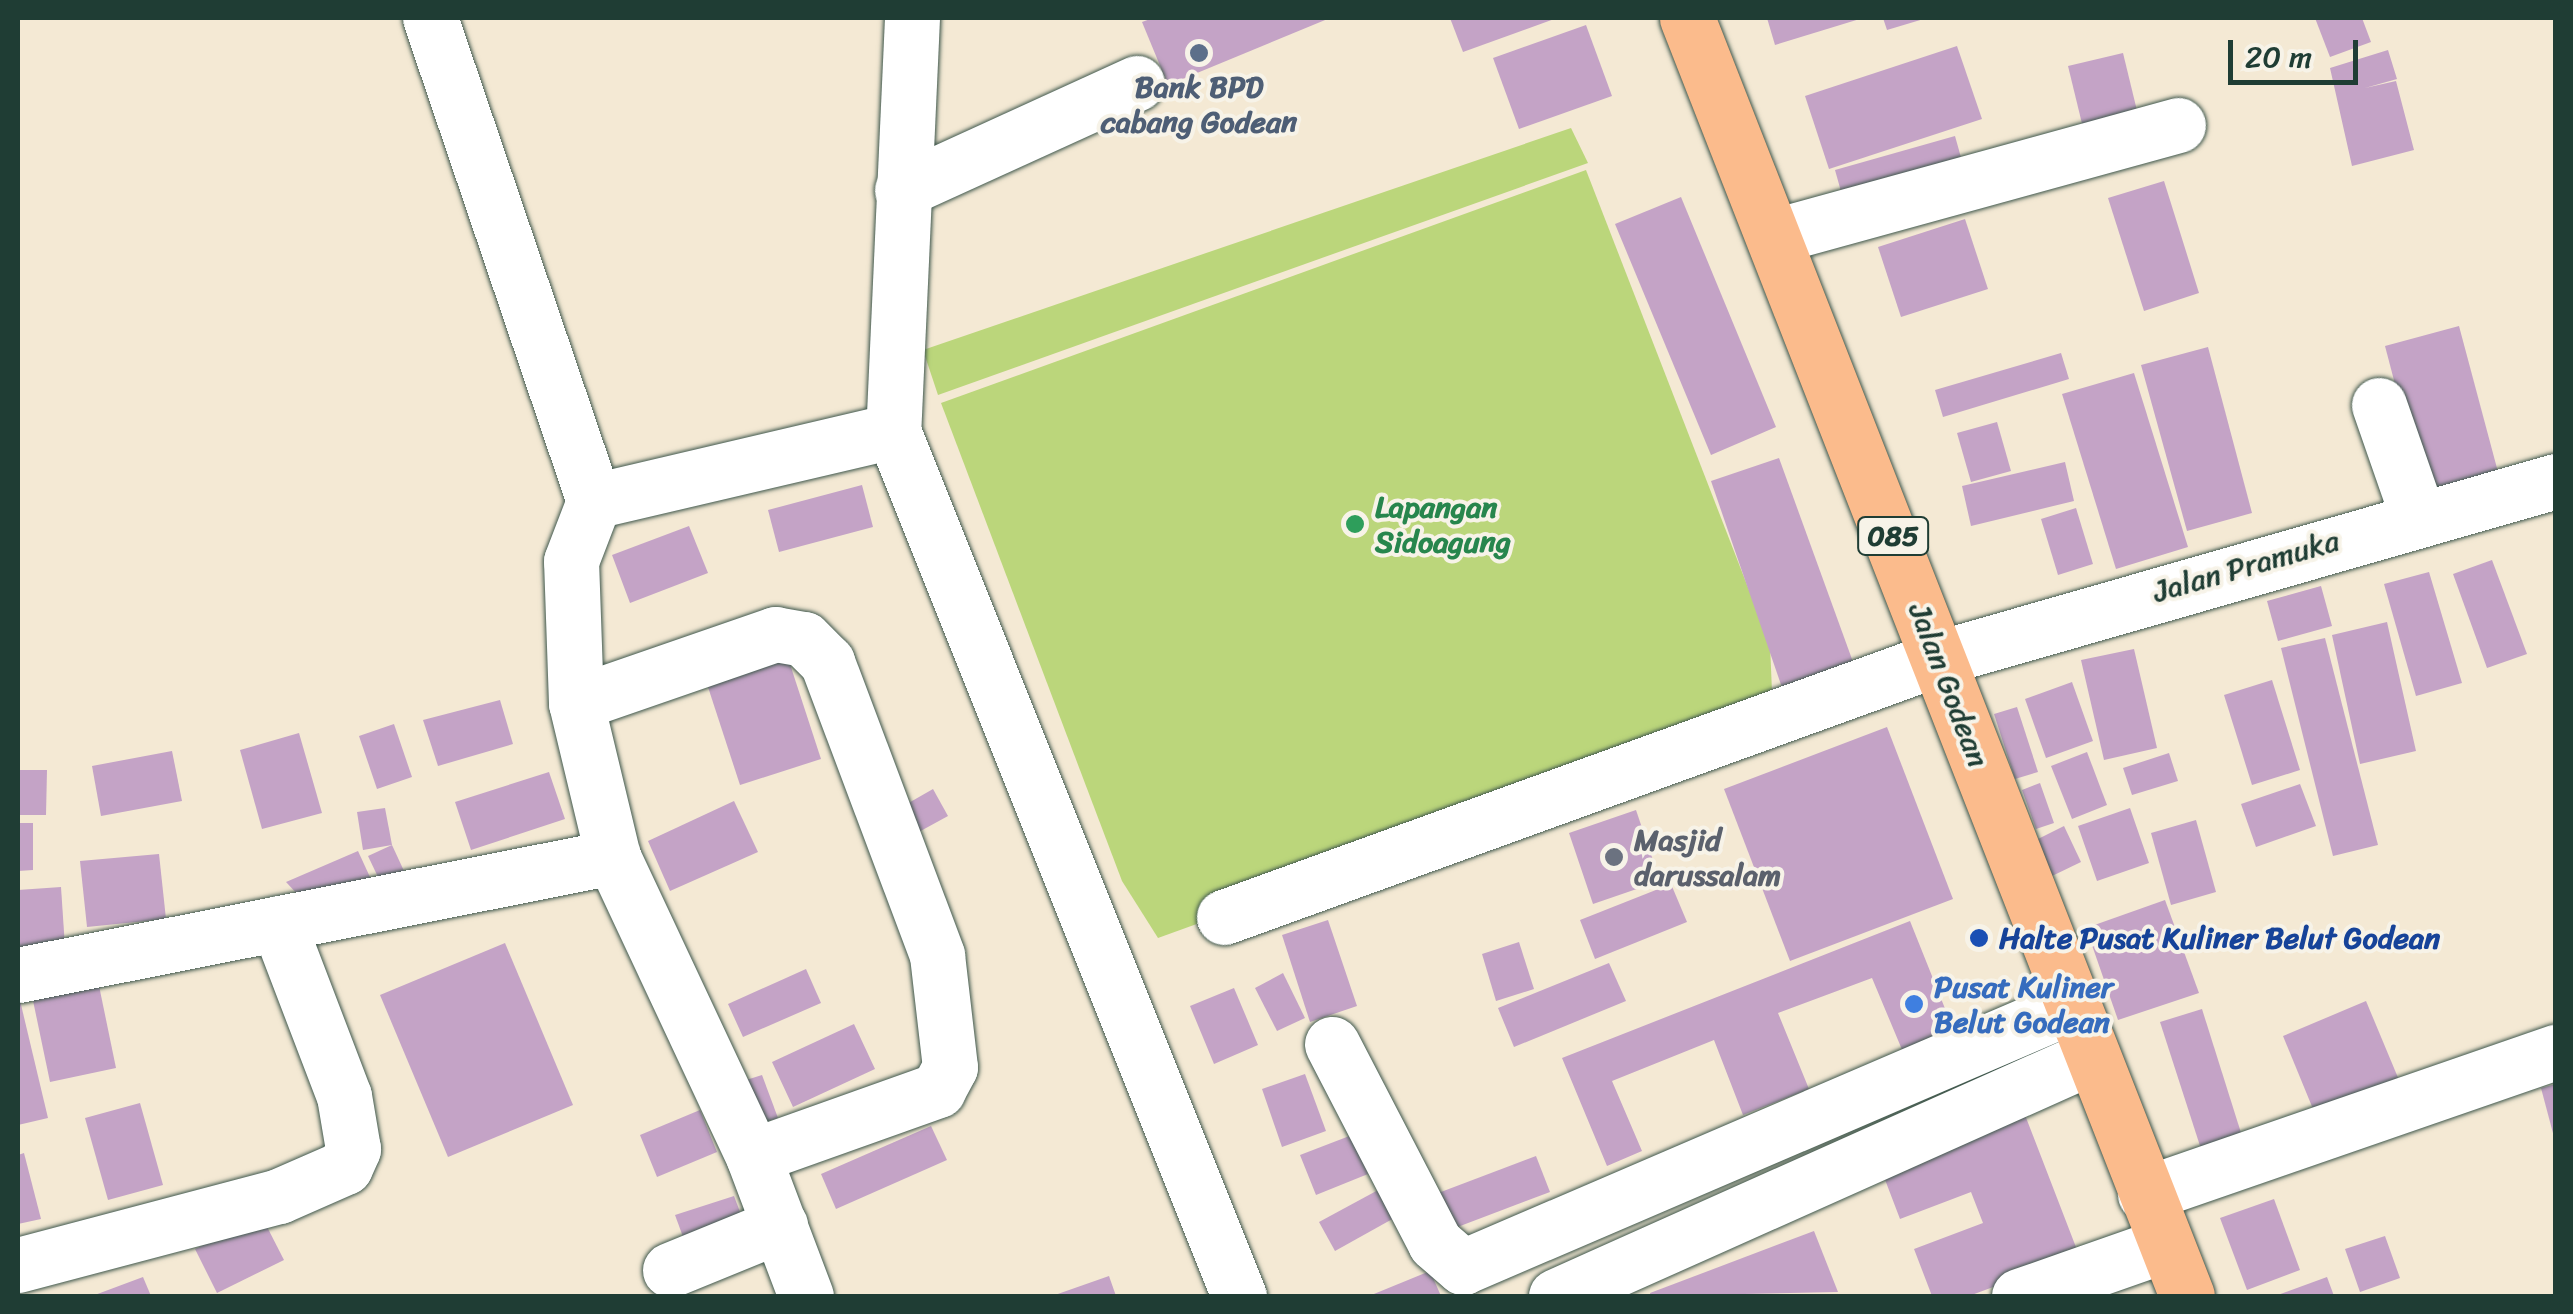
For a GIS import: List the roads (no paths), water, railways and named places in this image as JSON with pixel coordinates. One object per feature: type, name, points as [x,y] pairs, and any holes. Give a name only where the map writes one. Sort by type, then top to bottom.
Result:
[{"type":"main road","name":"Jalan Godean","points":[[1688,18],[2186,1296]]},
{"type":"street","points":[[430,18],[594,501],[571,560],[576,703],[613,857],[753,1156],[806,1296]]},
{"type":"street","points":[[912,18],[893,431],[1239,1296]]},
{"type":"street","points":[[902,190],[1137,83]]},
{"type":"street","points":[[1775,236],[2178,126]]},
{"type":"street","points":[[2379,406],[2418,517]]},
{"type":"street","points":[[594,501],[893,431]]},
{"type":"street","name":"Jalan Pramuka","points":[[1224,916],[1939,658],[2418,517],[2556,481]]},
{"type":"street","points":[[576,703],[775,634],[804,639],[828,662],[937,955],[950,1067],[938,1090],[753,1156]]},
{"type":"street","points":[[18,974],[613,857]]},
{"type":"street","points":[[18,1265],[279,1196],[344,1167],[353,1149],[344,1096],[278,923]]},
{"type":"street","points":[[1332,1044],[1435,1242],[1463,1267],[2072,1006]]},
{"type":"street","points":[[2145,1194],[2556,1052]]},
{"type":"street","points":[[1556,1296],[2091,1056]]},
{"type":"street","points":[[670,1270],[780,1225]]},
{"type":"street","points":[[2020,1296],[2165,1246]]},
{"type":"place","name":"Bank BPD cabang Godean","points":[[1199,53]]},
{"type":"place","name":"Lapangan Sidoagung","points":[[1355,524]]},
{"type":"place","name":"Masjid darussalam","points":[[1614,857]]},
{"type":"place","name":"Halte Pusat Kuliner Belut Godean","points":[[1979,938]]},
{"type":"place","name":"Pusat Kuliner Belut Godean","points":[[1914,1004]]}]
